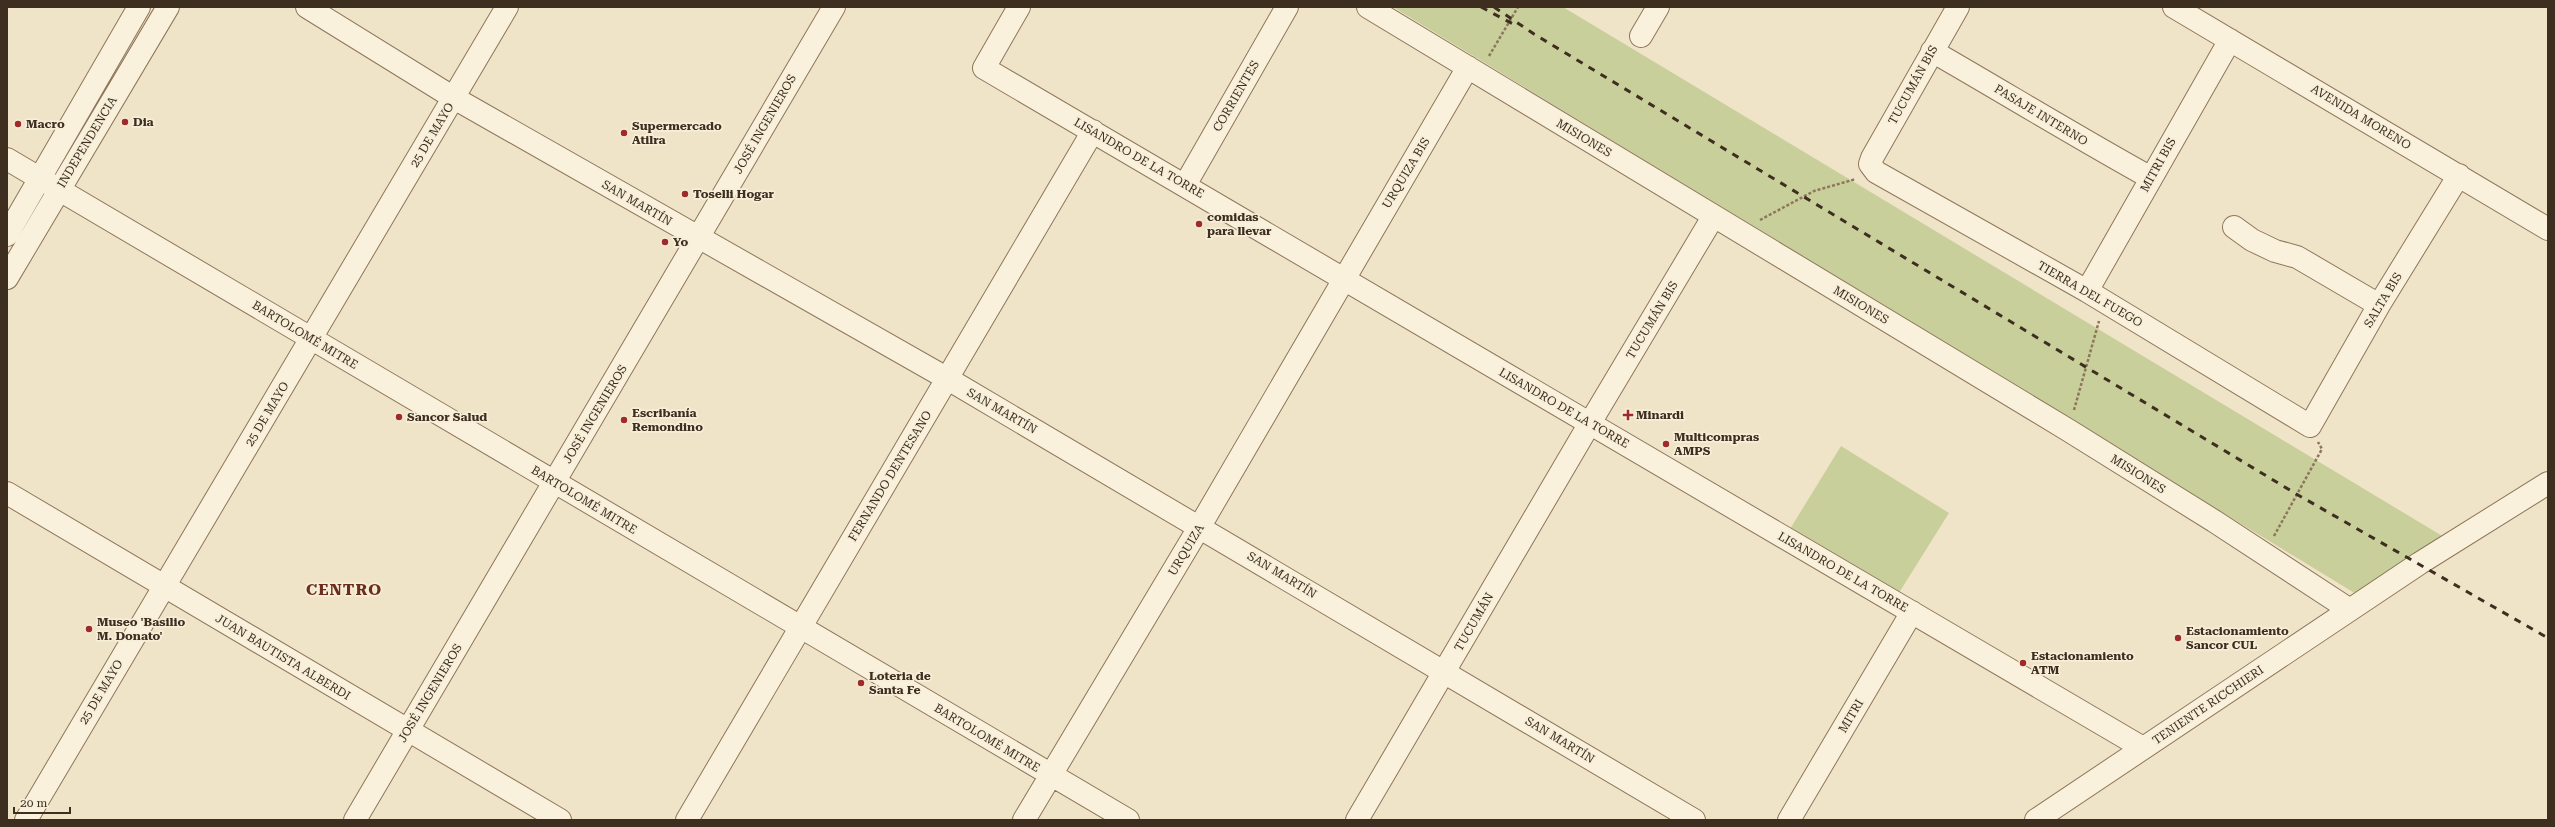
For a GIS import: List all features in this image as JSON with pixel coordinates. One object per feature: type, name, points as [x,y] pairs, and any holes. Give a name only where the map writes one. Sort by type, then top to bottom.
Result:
[{"type":"street","name":"INDEPENDENCIA","points":[[7,235],[139,7]]},
{"type":"street","name":"INDEPENDENCIA","points":[[7,278],[168,7]]},
{"type":"street","name":"SAN MARTÍN","points":[[307,7],[454,98],[948,379],[1200,526],[1694,820]]},
{"type":"street","name":"25 DE MAYO","points":[[26,820],[312,340],[507,7]]},
{"type":"street","name":"JOSÉ INGENIEROS","points":[[355,820],[834,7]]},
{"type":"street","name":"LISANDRO DE LA TORRE","points":[[1019,7],[984,68],[2143,748]]},
{"type":"street","name":"CORRIENTES","points":[[1185,185],[1288,7]]},
{"type":"street","name":"MISIONES","points":[[1368,7],[1713,217],[2068,430],[2350,610]]},
{"type":"street","points":[[1641,36],[1658,7]]},
{"type":"street","name":"TUCUMÁN BIS","points":[[1870,164],[1958,7]]},
{"type":"street","name":"AVENIDA MORENO","points":[[2174,7],[2548,229]]},
{"type":"street","name":"MITRI BIS","points":[[2095,296],[2151,178],[2230,40]]},
{"type":"street","name":"PASAJE INTERNO","points":[[1932,51],[2012,97],[2056,125],[2151,178]]},
{"type":"street","name":"URQUIZA BIS","points":[[1343,278],[1473,70]]},
{"type":"street","name":"FERNANDO DENTESANO","points":[[687,820],[1093,131]]},
{"type":"street","name":"BARTOLOMÉ MITRE","points":[[7,159],[554,483],[1128,820]]},
{"type":"street","name":"TIERRA DEL FUEGO","points":[[1870,164],[1876,172],[1885,178],[2095,296],[2310,426]]},
{"type":"street","name":"SALTA BIS","points":[[2310,426],[2379,306],[2459,175]]},
{"type":"street","name":"TUCUMÁN BIS","points":[[1590,423],[1713,217]]},
{"type":"street","points":[[2234,227],[2252,240],[2275,251],[2297,257],[2379,306]]},
{"type":"street","name":"URQUIZA","points":[[1024,820],[1200,526],[1343,278]]},
{"type":"street","name":"TUCUMÁN","points":[[1357,820],[1590,423]]},
{"type":"street","name":"TENIENTE RICCHIERI","points":[[2036,820],[2420,563],[2548,483]]},
{"type":"street","name":"JUAN BAUTISTA ALBERDI","points":[[7,493],[407,731],[560,820]]},
{"type":"street","name":"MITRI","points":[[1789,820],[1912,612]]},
{"type":"path","points":[[1473,70],[1518,7]]},
{"type":"path","points":[[1744,235],[1754,223],[1814,191],[1856,179],[1870,164]]},
{"type":"path","points":[[2068,430],[2087,367],[2095,296]]},
{"type":"path","points":[[2264,554],[2298,495],[2322,449],[2310,426]]},
{"type":"green space","points":[[1393,7],[1563,7],[2449,540],[2361,597]]},
{"type":"green space","points":[[1841,446],[1949,513],[1897,596],[1790,529]]},
{"type":"railway","points":[[1481,7],[1515,25]]},
{"type":"railway","points":[[1494,7],[1534,34],[2298,495],[2548,638]]},
{"type":"place","name":"Dia","points":[[125,122]]},
{"type":"place","name":"Macro","points":[[18,124]]},
{"type":"place","name":"Supermercado Atilra","points":[[624,133]]},
{"type":"place","name":"Toselli Hogar","points":[[685,194]]},
{"type":"place","name":"comidas para llevar","points":[[1199,224]]},
{"type":"place","name":"Yo","points":[[665,242]]},
{"type":"place","name":"Minardi","points":[[1628,415]]},
{"type":"place","name":"Sancor Salud","points":[[399,417]]},
{"type":"place","name":"Escribanía Remondino","points":[[624,420]]},
{"type":"place","name":"Multicompras AMPS","points":[[1666,444]]},
{"type":"place","name":"Museo 'Basilio M. Donato'","points":[[89,629]]},
{"type":"place","name":"Estacionamiento Sancor CUL","points":[[2178,638]]},
{"type":"place","name":"Estacionamiento ATM","points":[[2023,663]]},
{"type":"place","name":"Loteria de Santa Fe","points":[[861,683]]},
{"type":"district","name":"CENTRO","points":[[344,589]]}]
